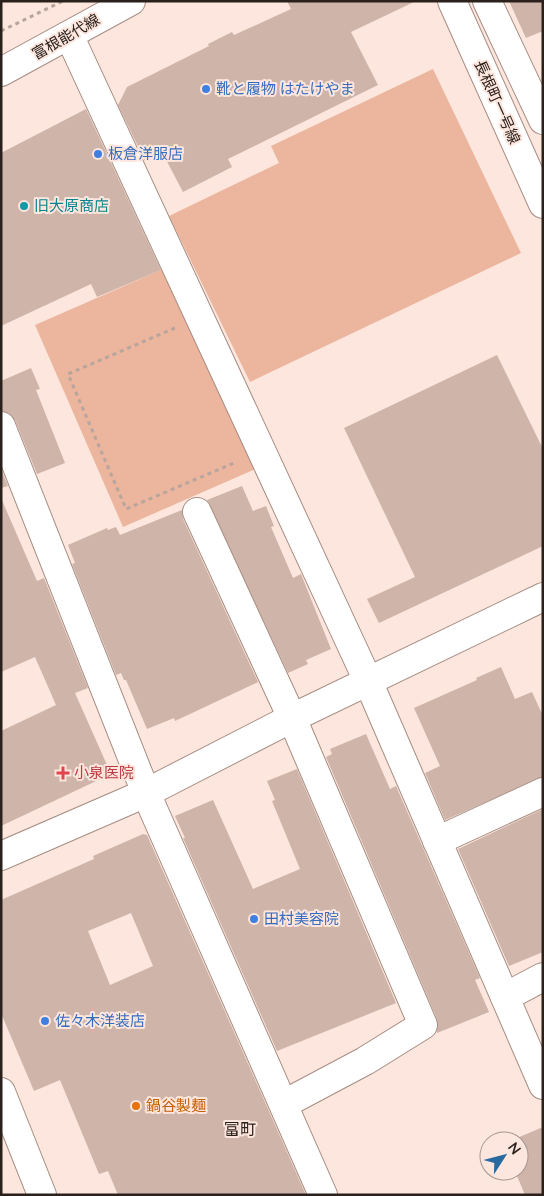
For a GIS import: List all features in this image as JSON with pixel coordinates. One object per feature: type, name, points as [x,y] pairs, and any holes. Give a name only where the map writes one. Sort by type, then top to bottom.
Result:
[{"type":"street","name":"富根能代線","points":[[1,72],[69,35],[98,9],[131,1]]},
{"type":"street","name":"長根町一号線","points":[[452,1],[543,204]]},
{"type":"street","points":[[487,1],[543,120]]},
{"type":"street","points":[[69,35],[368,681],[543,1085]]},
{"type":"street","points":[[1,426],[146,793],[323,1195]]},
{"type":"street","points":[[197,512],[292,718],[423,1025],[365,1061],[284,1104]]},
{"type":"street","points":[[1,856],[146,793],[292,718],[543,597]]},
{"type":"street","points":[[437,841],[543,792]]},
{"type":"street","points":[[505,997],[543,977]]},
{"type":"street","points":[[1,1092],[42,1195]]},
{"type":"path","points":[[1,31],[63,1]]},
{"type":"path","points":[[179,336],[175,328],[68,374],[126,509],[234,463],[230,454]]},
{"type":"shaded area","points":[[433,69],[521,253],[250,382],[169,216],[279,163],[271,146]]},
{"type":"shaded area","points":[[170,266],[258,468],[123,527],[35,325]]},
{"type":"building","points":[[287,1],[416,1],[351,32],[378,85],[228,159],[232,167],[183,192],[162,152],[145,161],[118,105],[127,87],[209,46],[208,44],[232,32],[234,35],[291,9]]},
{"type":"building","points":[[509,1],[543,1],[543,31],[526,38]]},
{"type":"building","points":[[86,109],[161,270],[97,297],[91,284],[1,326],[1,153]]},
{"type":"building","points":[[497,355],[543,449],[543,546],[379,623],[367,599],[415,577],[344,428]]},
{"type":"building","points":[[31,368],[40,389],[36,390],[65,463],[37,474],[15,420],[10,414],[1,411],[1,381]]},
{"type":"building","points":[[1,469],[8,486],[1,488]]},
{"type":"building","points":[[242,486],[253,511],[266,506],[274,526],[271,527],[293,578],[301,574],[331,649],[306,660],[308,664],[288,673],[207,500]]},
{"type":"building","points":[[1,498],[37,581],[44,578],[88,688],[75,693],[111,774],[1,826],[1,731],[56,705],[35,657],[1,672]]},
{"type":"building","points":[[182,510],[183,519],[258,682],[175,721],[174,718],[147,729],[126,680],[124,680],[121,673],[116,675],[72,564],[75,563],[68,545],[107,528],[108,530],[116,527],[120,535]]},
{"type":"building","points":[[501,667],[515,699],[532,692],[543,716],[543,777],[445,820],[425,773],[440,766],[414,708],[477,680],[476,678]]},
{"type":"building","points":[[366,734],[390,789],[396,786],[480,978],[475,980],[489,1012],[437,1033],[437,1019],[326,757],[332,754],[330,749]]},
{"type":"building","points":[[297,769],[396,1003],[277,1051],[175,816],[213,800],[253,889],[300,869],[272,801],[275,800],[267,781]]},
{"type":"building","points":[[543,809],[543,952],[509,966],[458,849]]},
{"type":"building","points":[[143,834],[147,835],[306,1195],[118,1195],[108,1171],[99,1174],[60,1080],[34,1091],[1,1013],[1,900],[94,859],[93,856]],"holes":[[[131,913],[153,966],[110,985],[88,931]]]},
{"type":"building","points":[[543,1127],[543,1195],[525,1195],[519,1181],[529,1181],[529,1133]]},
{"type":"place","name":"靴と履物 はたけやま","points":[[206,89]]},
{"type":"place","name":"板倉洋服店","points":[[98,154]]},
{"type":"place","name":"旧大原商店","points":[[24,206]]},
{"type":"place","name":"小泉医院","points":[[63,773]]},
{"type":"place","name":"田村美容院","points":[[254,919]]},
{"type":"place","name":"佐々木洋装店","points":[[45,1021]]},
{"type":"place","name":"鍋谷製麺","points":[[136,1106]]},
{"type":"district","name":"富町","points":[[240,1129]]}]
